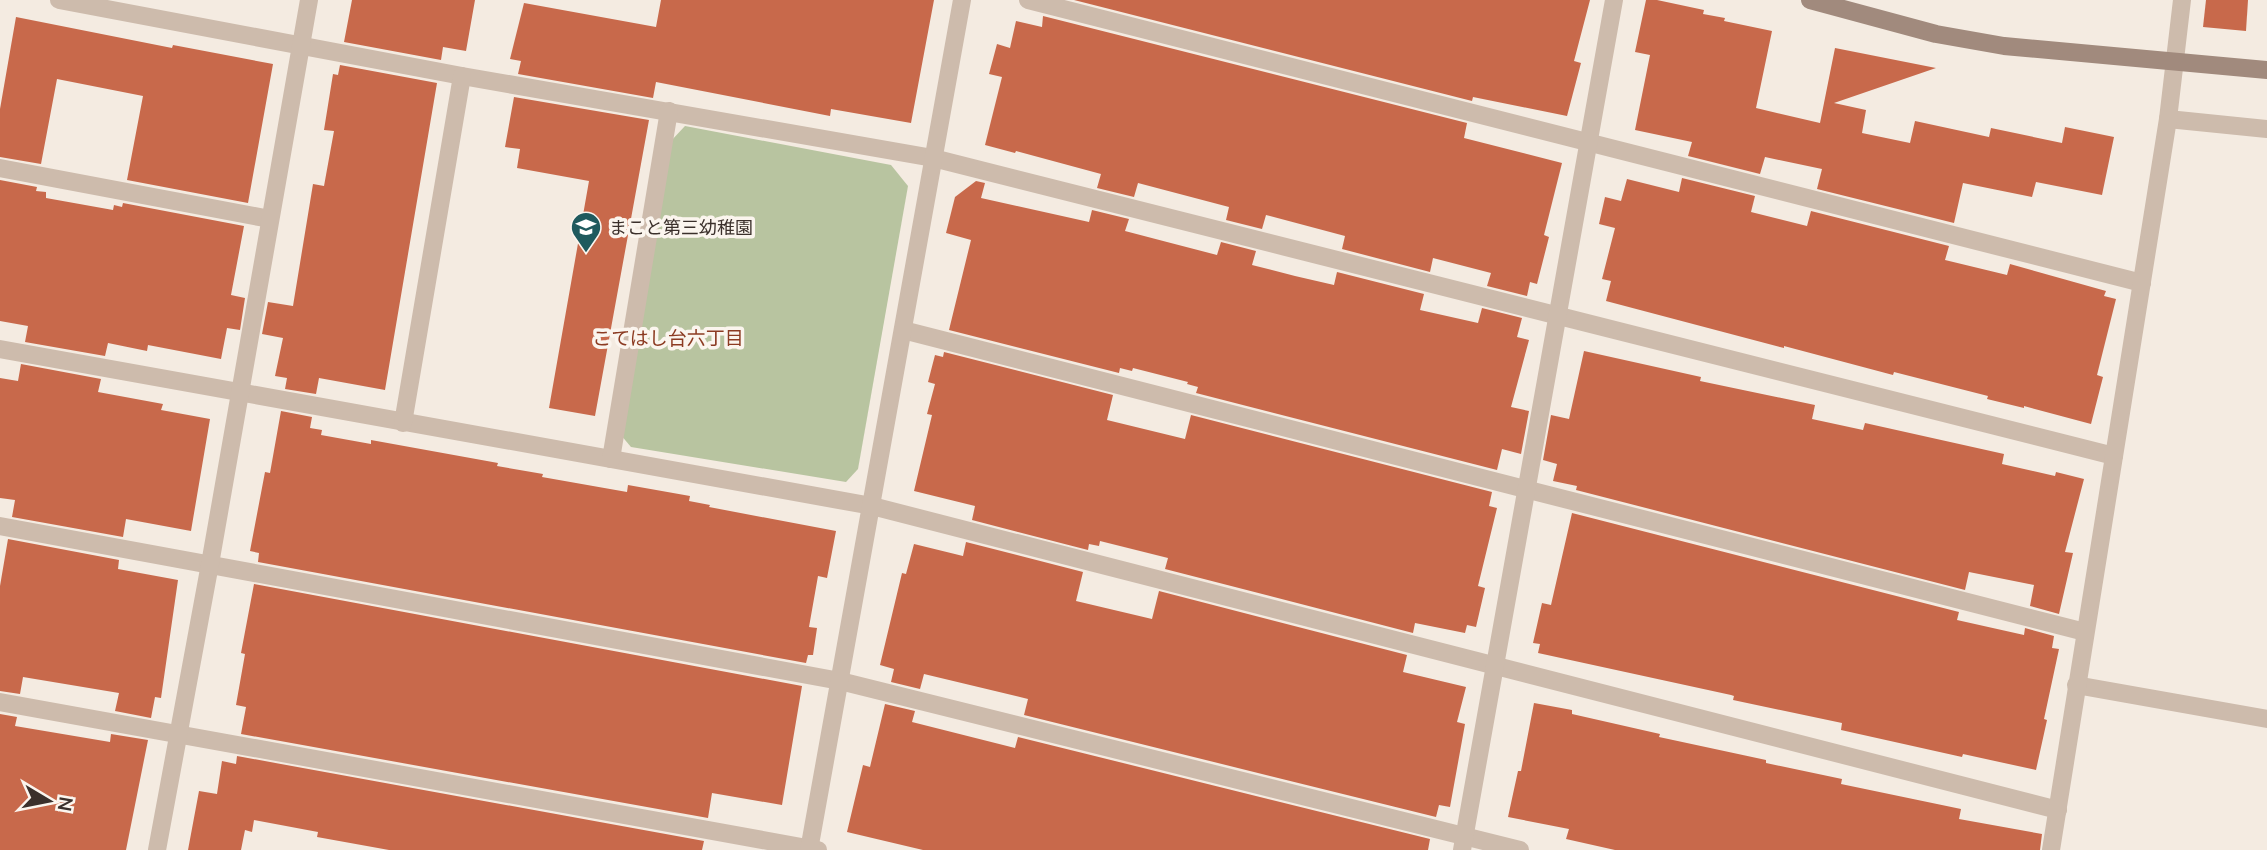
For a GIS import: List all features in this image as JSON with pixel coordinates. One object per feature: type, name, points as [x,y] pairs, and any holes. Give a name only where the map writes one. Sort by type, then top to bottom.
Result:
[{"type":"street","points":[[59,0],[462,76],[933,158],[2114,456]]},
{"type":"street","points":[[157,850],[309,0]]},
{"type":"street","points":[[0,702],[812,849],[962,0]]},
{"type":"street","points":[[1028,0],[2142,283]]},
{"type":"street","points":[[1463,843],[1614,0]]},
{"type":"street","points":[[1810,0],[1936,34],[2004,46],[2267,70]]},
{"type":"street","points":[[2051,850],[2168,119],[2182,0]]},
{"type":"street","points":[[403,422],[462,76]]},
{"type":"street","points":[[611,459],[669,111]]},
{"type":"street","points":[[2168,119],[2267,129]]},
{"type":"street","points":[[0,168],[270,219]]},
{"type":"street","points":[[903,330],[2085,632]]},
{"type":"street","points":[[0,349],[872,506],[2057,810]]},
{"type":"street","points":[[0,526],[840,681],[1463,843],[1520,850]]},
{"type":"street","points":[[2076,685],[2267,719]]},
{"type":"green space","points":[[685,126],[891,165],[908,186],[858,469],[846,482],[631,447],[620,434],[670,142]]},
{"type":"building","points":[[352,0],[475,0],[466,51],[443,47],[441,60],[344,42]]},
{"type":"building","points":[[661,0],[934,0],[911,123],[831,109],[830,116],[656,82],[653,98],[518,74],[521,61],[510,59],[524,3],[656,27]]},
{"type":"building","points":[[1074,0],[1590,0],[1574,61],[1581,63],[1567,116],[1473,97],[1472,101]]},
{"type":"building","points":[[1646,0],[1704,10],[1703,14],[1725,18],[1724,21],[1772,31],[1756,108],[1820,123],[1835,48],[1936,68],[1834,103],[1866,110],[1862,133],[1910,143],[1915,121],[1989,137],[1991,128],[2062,143],[2065,127],[2114,137],[2102,195],[2036,182],[2032,197],[1963,183],[1954,223],[1817,189],[1822,169],[1765,157],[1760,174],[1688,156],[1692,142],[1635,130],[1650,55],[1635,52]]},
{"type":"building","points":[[2206,0],[2248,0],[2246,31],[2203,27]]},
{"type":"building","points":[[1043,16],[1467,123],[1464,138],[1562,163],[1544,235],[1549,237],[1537,284],[1530,282],[1527,296],[1487,286],[1491,273],[1433,258],[1430,272],[1342,249],[1345,236],[1266,215],[1262,229],[1226,220],[1229,207],[1138,183],[1134,197],[1097,188],[1101,174],[985,145],[1002,77],[989,74],[997,44],[1010,48],[1016,21],[1042,27]]},
{"type":"building","points":[[16,17],[172,48],[173,45],[273,64],[248,203],[127,180],[143,96],[57,79],[41,164],[0,157],[0,109]]},
{"type":"building","points":[[340,65],[437,83],[385,390],[319,378],[316,394],[285,389],[287,378],[275,376],[283,338],[262,334],[268,302],[293,306],[313,184],[324,186],[334,131],[324,130],[333,74],[338,75]]},
{"type":"building","points":[[514,97],[649,120],[595,416],[549,408],[589,181],[517,168],[520,149],[505,147]]},
{"type":"building","points":[[1682,178],[1755,196],[1751,212],[1807,226],[1811,211],[1949,246],[1945,260],[2007,275],[2010,264],[2106,291],[2104,296],[2116,299],[2097,375],[2103,377],[2091,424],[1606,301],[1611,281],[1602,279],[1615,228],[1599,224],[1605,197],[1621,201],[1627,179],[1679,192]]},
{"type":"building","points":[[0,180],[37,187],[36,191],[46,192],[46,198],[113,210],[114,205],[122,207],[123,203],[244,226],[231,295],[245,298],[240,330],[227,328],[221,359],[148,345],[147,351],[108,343],[105,356],[25,342],[28,326],[0,321]]},
{"type":"building","points":[[976,181],[985,183],[981,198],[1089,222],[1092,210],[1129,219],[1125,231],[1217,255],[1221,242],[1256,251],[1252,265],[1295,276],[1334,285],[1337,272],[1424,294],[1420,310],[1478,323],[1482,308],[1522,318],[1517,337],[1529,340],[1511,407],[1529,411],[1521,454],[1502,449],[1497,470],[1196,393],[1198,387],[1187,384],[1188,382],[1133,368],[1132,371],[1120,368],[1119,373],[949,330],[971,240],[946,233],[955,197]]},
{"type":"building","points":[[1584,351],[1701,377],[1700,381],[1815,405],[1812,419],[1863,430],[1865,423],[2004,454],[2002,464],[2055,476],[2056,472],[2084,479],[2065,552],[2073,553],[2059,614],[2030,606],[2034,585],[1969,572],[1965,590],[1576,490],[1577,486],[1553,481],[1557,464],[1543,460],[1551,415],[1569,419]]},
{"type":"building","points":[[944,352],[1113,395],[1107,420],[1185,439],[1191,415],[1492,492],[1489,506],[1497,508],[1478,586],[1485,588],[1476,627],[1467,625],[1465,633],[1415,623],[1413,633],[1165,569],[1168,558],[1100,541],[1099,546],[1089,544],[1088,550],[972,520],[975,506],[914,491],[932,415],[927,414],[935,384],[928,382],[935,355],[943,357]]},
{"type":"building","points":[[21,364],[101,379],[98,392],[163,404],[161,410],[210,419],[191,531],[126,519],[123,537],[12,517],[15,500],[0,498],[0,378],[18,381]]},
{"type":"building","points":[[281,411],[312,417],[310,428],[322,430],[321,435],[371,444],[371,440],[498,463],[497,466],[543,474],[542,477],[627,492],[628,485],[690,496],[689,501],[710,505],[709,507],[836,531],[827,578],[818,576],[809,627],[817,628],[813,655],[808,655],[806,663],[258,562],[259,553],[250,551],[265,472],[270,473]]},
{"type":"building","points":[[1572,513],[1959,612],[1957,620],[2024,635],[2025,628],[2054,636],[2052,648],[2059,649],[2036,770],[1963,754],[1962,757],[1841,730],[1842,723],[1733,700],[1734,696],[1731,695],[1538,653],[1540,644],[1533,643],[1542,603],[1551,605]]},
{"type":"building","points":[[8,539],[119,560],[118,569],[178,580],[161,698],[155,697],[151,718],[115,711],[119,693],[23,677],[20,694],[0,691],[0,586]]},
{"type":"building","points":[[966,542],[1083,572],[1076,601],[1152,619],[1159,591],[1407,655],[1403,672],[1466,687],[1457,722],[1465,724],[1450,807],[1439,805],[1436,817],[1024,715],[1028,699],[924,674],[920,689],[891,682],[894,669],[880,665],[902,573],[906,574],[914,544],[963,556]]},
{"type":"building","points":[[254,584],[802,686],[782,805],[712,793],[708,818],[241,734],[246,707],[236,705],[245,654],[241,653]]},
{"type":"building","points":[[1534,703],[1572,710],[1572,714],[1660,734],[1659,737],[1842,779],[1841,784],[1961,809],[1959,819],[2042,834],[2040,850],[1615,850],[1566,839],[1569,829],[1508,817],[1518,771],[1521,771]]},
{"type":"building","points":[[885,704],[915,711],[912,722],[1015,748],[1018,737],[1430,839],[1428,850],[923,850],[847,832],[863,765],[870,767]]},
{"type":"building","points":[[0,714],[17,717],[15,726],[110,742],[111,734],[148,740],[126,850],[0,850]]},
{"type":"building","points":[[237,756],[704,841],[702,850],[389,850],[317,837],[318,832],[254,820],[252,832],[245,830],[241,850],[188,850],[199,791],[217,794],[222,761],[236,764]]},
{"type":"place","name":"まこと第三幼稚園","points":[[586,254]]},
{"type":"district","name":"こてはし台六丁目","points":[[668,338]]}]
